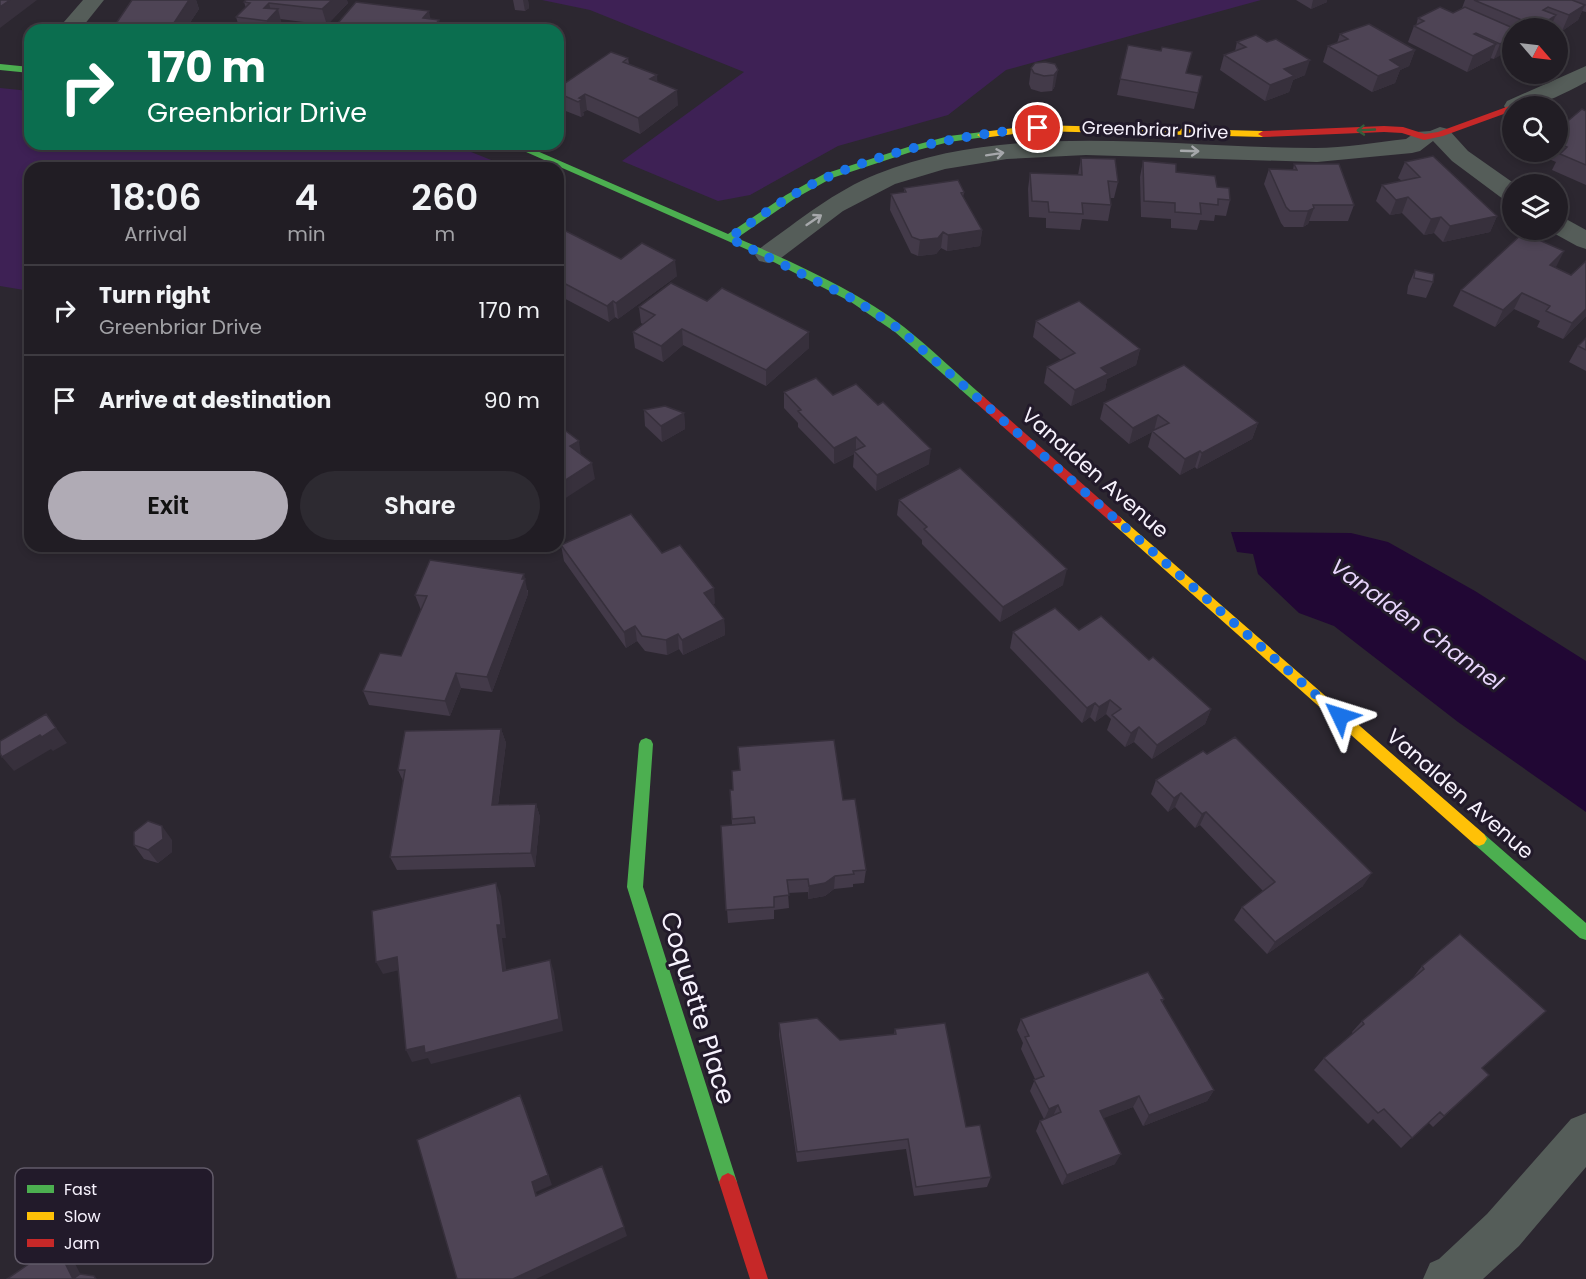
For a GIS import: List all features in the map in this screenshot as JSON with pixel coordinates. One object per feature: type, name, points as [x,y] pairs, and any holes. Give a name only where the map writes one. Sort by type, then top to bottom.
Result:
[{"type":"street","points":[[73,24],[94,0]]},
{"type":"street","points":[[0,67],[24,69]]},
{"type":"street","name":"Greenbriar Drive","points":[[1541,96],[1586,73]]},
{"type":"street","name":"Greenbriar Drive","points":[[768,255],[834,206],[886,179],[942,162],[1008,152],[1086,148],[1317,155],[1412,146],[1432,135],[1502,111]]},
{"type":"street","name":"Greenbriar Drive","points":[[729,238],[790,197],[828,176],[911,149],[1003,131],[1079,128],[1280,134],[1384,129],[1432,135]]},
{"type":"street","points":[[1432,135],[1502,187]]},
{"type":"street","name":"Vanalden Avenue","points":[[527,150],[554,162]]},
{"type":"street","name":"Vanalden Avenue","points":[[564,166],[768,255],[855,300],[899,329],[1586,933]]},
{"type":"street","points":[[1568,230],[1586,241]]},
{"type":"street","name":"Coquette Place","points":[[646,744],[635,887],[759,1279]]},
{"type":"street","points":[[1446,1279],[1455,1275],[1503,1230],[1586,1134]]},
{"type":"shaded area","points":[[542,0],[1261,0],[1006,70],[948,115],[838,146],[750,195],[718,201],[622,161],[744,72],[590,10]]},
{"type":"shaded area","points":[[0,88],[24,90],[24,150],[466,150],[496,162],[24,162],[24,290],[0,286]]},
{"type":"water","name":"Vanalden Channel","points":[[1231,532],[1351,533],[1388,542],[1475,591],[1586,661],[1586,812],[1458,722],[1334,626],[1299,613],[1258,574],[1253,554],[1237,552]]},
{"type":"building","points":[[0,0],[10,0],[0,7]]},
{"type":"building","points":[[132,0],[189,0],[173,24],[116,24]]},
{"type":"building","points":[[246,0],[332,0],[322,9],[269,3],[264,8],[278,9],[267,21],[236,17],[250,3],[244,2]]},
{"type":"building","points":[[1474,0],[1572,0],[1585,5],[1569,15],[1548,7],[1543,10],[1556,15],[1552,18],[1517,18]]},
{"type":"building","points":[[356,2],[429,11],[423,18],[439,20],[436,24],[337,24]]},
{"type":"building","points":[[1440,7],[1453,13],[1465,7],[1502,23],[1502,43],[1476,33],[1474,34],[1496,44],[1473,56],[1414,26],[1424,21],[1418,18]]},
{"type":"building","points":[[1369,24],[1415,50],[1390,60],[1401,67],[1378,76],[1328,46],[1348,39],[1340,34]]},
{"type":"building","points":[[1256,35],[1267,42],[1276,39],[1310,60],[1284,69],[1294,76],[1270,85],[1224,55],[1246,47],[1237,42]]},
{"type":"building","points":[[1128,45],[1161,51],[1162,47],[1192,52],[1186,73],[1202,76],[1198,93],[1120,79]]},
{"type":"building","points":[[611,52],[628,58],[623,62],[657,75],[650,79],[677,90],[638,118],[585,94],[579,98],[582,99],[578,102],[564,96],[564,84]]},
{"type":"building","points":[[1035,63],[1055,64],[1058,70],[1054,75],[1044,76],[1034,73],[1031,68]]},
{"type":"building","points":[[1582,109],[1586,111],[1586,165],[1568,157],[1568,121]]},
{"type":"building","points":[[1433,156],[1497,216],[1450,226],[1441,217],[1431,219],[1408,197],[1396,200],[1382,185],[1420,177],[1405,162]]},
{"type":"building","points":[[1081,158],[1115,159],[1118,182],[1108,181],[1111,205],[1082,203],[1083,214],[1049,212],[1048,202],[1032,201],[1030,173],[1082,175]]},
{"type":"building","points":[[1143,161],[1176,164],[1176,172],[1215,176],[1217,187],[1229,188],[1230,200],[1218,199],[1218,205],[1200,203],[1201,214],[1175,212],[1175,203],[1144,201]]},
{"type":"building","points":[[1294,164],[1339,164],[1354,205],[1313,205],[1314,208],[1308,211],[1290,211],[1269,169],[1297,170]]},
{"type":"building","points":[[958,180],[964,192],[961,193],[982,230],[948,235],[943,232],[938,238],[920,240],[912,237],[891,194],[906,192],[904,188]]},
{"type":"building","points":[[564,230],[621,259],[642,243],[675,260],[616,303],[613,301],[607,306],[564,283]]},
{"type":"building","points":[[1515,240],[1539,240],[1564,251],[1550,265],[1571,275],[1586,261],[1586,309],[1572,323],[1546,311],[1550,306],[1522,293],[1503,310],[1461,290]]},
{"type":"building","points":[[1415,270],[1434,274],[1433,282],[1414,278]]},
{"type":"building","points":[[671,283],[707,301],[722,288],[809,332],[766,370],[682,329],[661,346],[633,332],[655,315],[639,307]]},
{"type":"building","points":[[1079,301],[1140,349],[1101,368],[1108,374],[1075,390],[1047,367],[1075,353],[1036,321]]},
{"type":"building","points":[[1586,338],[1586,350],[1578,346]]},
{"type":"building","points":[[1184,365],[1258,423],[1202,453],[1200,451],[1185,459],[1152,431],[1169,423],[1158,415],[1133,428],[1104,403]]},
{"type":"building","points":[[816,378],[833,395],[856,384],[878,405],[883,402],[931,449],[877,475],[854,451],[865,446],[856,437],[834,448],[798,411],[801,410],[784,392]]},
{"type":"building","points":[[665,406],[684,413],[661,426],[644,410]]},
{"type":"building","points":[[564,430],[579,441],[570,446],[592,463],[564,481]]},
{"type":"building","points":[[960,468],[1067,569],[1003,607],[924,529],[927,527],[899,500]]},
{"type":"building","points":[[631,514],[662,553],[680,545],[714,588],[704,593],[724,619],[682,640],[678,634],[666,640],[642,636],[635,626],[624,632],[564,549],[564,544]]},
{"type":"building","points":[[430,560],[524,574],[522,579],[525,579],[487,677],[456,673],[445,701],[363,691],[380,653],[401,656],[427,596],[415,595]]},
{"type":"building","points":[[1055,608],[1079,630],[1101,616],[1149,660],[1153,657],[1211,709],[1157,745],[1139,727],[1131,733],[1112,715],[1121,709],[1110,700],[1099,707],[1095,703],[1087,708],[1013,632]]},
{"type":"building","points":[[46,714],[56,728],[2,757],[0,741]]},
{"type":"building","points":[[501,729],[492,805],[536,804],[531,853],[390,857],[405,770],[398,770],[405,731]]},
{"type":"building","points":[[1235,737],[1372,873],[1275,942],[1242,907],[1275,882],[1206,812],[1202,814],[1181,793],[1174,798],[1156,780],[1203,751],[1207,754]]},
{"type":"building","points":[[834,740],[843,800],[855,799],[866,870],[835,876],[825,883],[809,886],[808,879],[787,880],[789,895],[774,897],[774,907],[726,910],[721,826],[755,823],[754,817],[732,819],[730,790],[733,790],[732,771],[740,770],[738,747]]},
{"type":"building","points":[[148,821],[162,826],[163,839],[148,850],[134,845],[134,832]]},
{"type":"building","points":[[496,883],[501,925],[497,925],[503,971],[550,960],[559,1019],[425,1053],[424,1046],[406,1050],[397,957],[376,962],[372,911]]},
{"type":"building","points":[[1460,934],[1546,1011],[1482,1068],[1489,1075],[1444,1116],[1440,1112],[1412,1138],[1384,1109],[1378,1113],[1324,1058],[1364,1024],[1362,1021],[1424,969],[1422,966]]},
{"type":"building","points":[[1148,972],[1164,999],[1161,1000],[1214,1090],[1149,1115],[1139,1096],[1100,1111],[1121,1154],[1067,1175],[1040,1121],[1061,1112],[1058,1105],[1049,1109],[1034,1080],[1044,1076],[1025,1037],[1029,1036],[1021,1019]]},
{"type":"building","points":[[817,1018],[840,1040],[896,1034],[895,1029],[945,1023],[966,1127],[980,1125],[991,1177],[916,1187],[908,1139],[797,1152],[779,1023]]},
{"type":"building","points":[[520,1095],[548,1175],[532,1182],[536,1196],[602,1166],[624,1227],[513,1279],[457,1279],[417,1140]]},
{"type":"building","points":[[29,1264],[66,1264],[73,1279],[7,1279]]},
{"type":"building","points":[[80,1274],[94,1276],[96,1279],[73,1279]]},
{"type":"traffic: fast","points":[[0,67],[24,69]]},
{"type":"traffic: fast","points":[[729,238],[790,197],[828,176],[911,149],[949,139],[982,135]]},
{"type":"traffic: fast","points":[[527,150],[554,162]]},
{"type":"traffic: fast","points":[[564,166],[768,255],[855,300],[899,329],[980,400]]},
{"type":"traffic: fast","points":[[646,744],[635,887],[728,1182]]},
{"type":"traffic: fast","points":[[1479,839],[1586,933]]},
{"type":"traffic: slow","points":[[982,135],[1038,128],[1263,134]]},
{"type":"traffic: slow","points":[[1116,520],[1479,839]]},
{"type":"traffic: jam","points":[[1263,134],[1384,129],[1403,130],[1424,137],[1440,134],[1502,112]]},
{"type":"traffic: jam","points":[[980,400],[1116,520]]},
{"type":"traffic: jam","points":[[728,1182],[759,1279]]},
{"type":"route","points":[[1038,128],[949,140],[911,149],[828,176],[790,197],[729,238],[768,255],[855,300],[899,329],[1340,716]]}]
